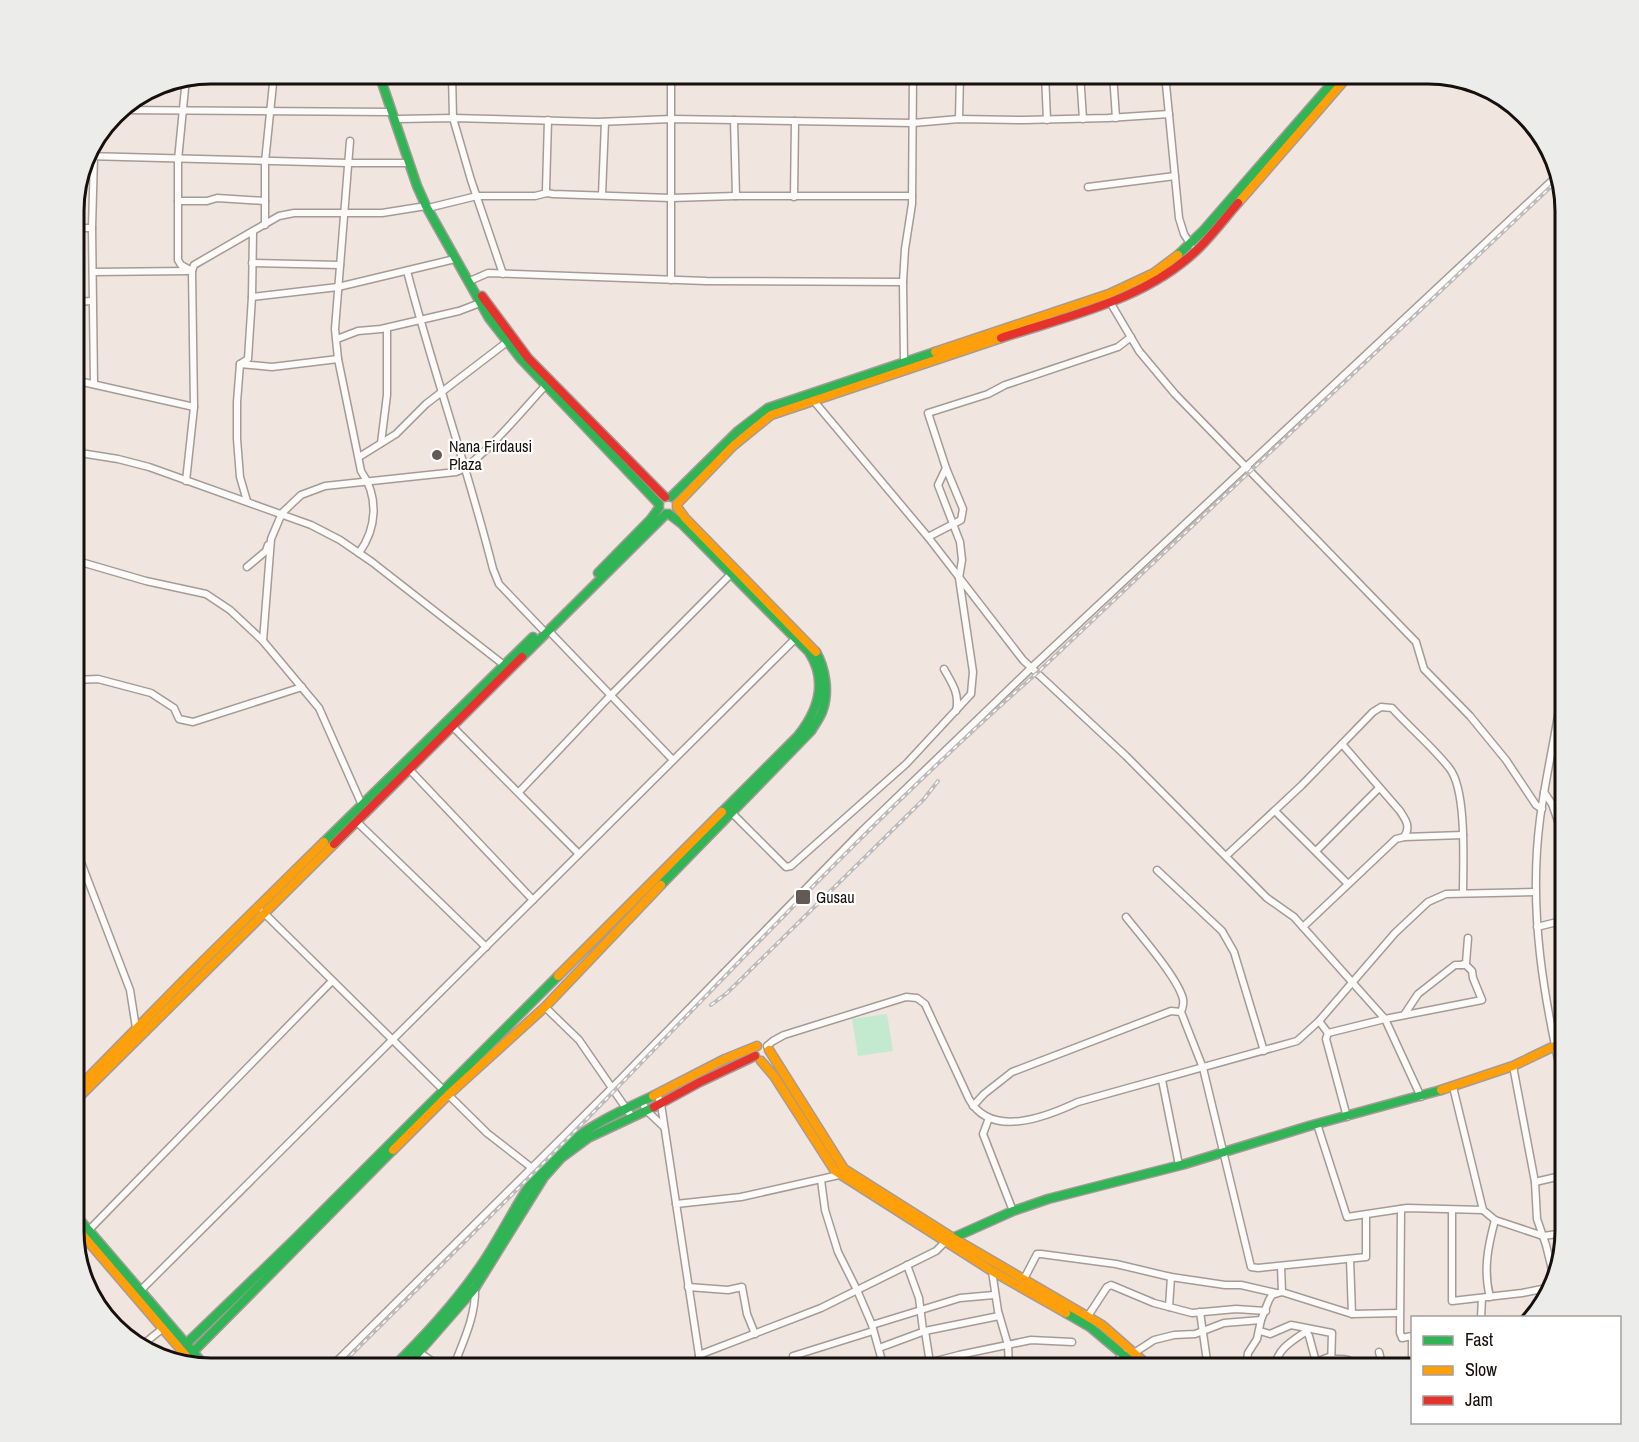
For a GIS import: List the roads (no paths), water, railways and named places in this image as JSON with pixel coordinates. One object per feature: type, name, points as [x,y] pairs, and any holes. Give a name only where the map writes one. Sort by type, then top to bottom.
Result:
[{"type":"street","points":[[265,225],[265,162],[273,84]]},
{"type":"street","points":[[186,1344],[445,1092],[818,721],[825,701],[825,676],[817,653],[807,641],[685,518],[668,505],[546,385],[507,342],[480,303],[455,259],[408,163],[382,84]]},
{"type":"street","points":[[193,1352],[445,1092],[545,1007],[796,743],[815,711],[819,699],[820,684],[815,661],[682,524],[668,505],[528,358],[498,320],[429,206],[387,84]]},
{"type":"street","points":[[452,84],[453,118],[503,274]]},
{"type":"street","points":[[671,84],[671,280]]},
{"type":"street","points":[[904,362],[903,282],[912,196],[913,84]]},
{"type":"street","points":[[959,119],[960,84]]},
{"type":"street","points":[[1045,84],[1047,120]]},
{"type":"street","points":[[1081,84],[1083,119]]},
{"type":"street","points":[[1114,84],[1116,118]]},
{"type":"street","points":[[1166,84],[1179,218],[1184,234],[1191,245]]},
{"type":"street","points":[[668,505],[738,431],[768,408],[1120,290],[1168,264],[1191,245],[1299,125],[1332,84]]},
{"type":"street","points":[[1299,125],[1340,84]]},
{"type":"street","points":[[185,87],[178,160],[178,260],[181,265],[192,271]]},
{"type":"street","points":[[135,110],[390,112]]},
{"type":"street","points":[[398,119],[606,122],[671,119],[913,123],[959,119],[1047,120],[1169,114]]},
{"type":"street","points":[[547,193],[548,120]]},
{"type":"street","points":[[734,120],[736,196]]},
{"type":"street","points":[[794,197],[795,121]]},
{"type":"street","points":[[602,195],[606,122]]},
{"type":"street","points":[[351,141],[335,324],[338,359],[361,471],[369,483],[373,512],[373,528],[359,553]]},
{"type":"street","points":[[84,1092],[452,726],[640,530],[752,429],[781,410],[1110,302],[1149,285],[1199,248],[1283,143]]},
{"type":"street","points":[[97,156],[265,162],[408,163]]},
{"type":"street","points":[[94,164],[92,301],[94,384]]},
{"type":"street","points":[[1088,187],[1175,176]]},
{"type":"street","points":[[402,1358],[423,1337],[477,1273],[538,1172],[613,1087],[854,840],[1031,668],[1552,181]]},
{"type":"street","points":[[186,481],[194,407],[192,271],[194,264],[279,216],[294,213],[381,213],[477,196],[536,196],[547,193],[671,198],[912,196]]},
{"type":"street","points":[[178,201],[207,201],[217,198],[265,201]]},
{"type":"street","points":[[84,228],[92,228]]},
{"type":"street","points":[[240,364],[248,359],[253,232]]},
{"type":"street","points":[[252,297],[338,288],[455,259]]},
{"type":"street","points":[[252,263],[340,264]]},
{"type":"street","points":[[93,272],[192,271]]},
{"type":"street","points":[[407,271],[499,584],[673,760]]},
{"type":"street","points":[[472,279],[488,273],[671,280],[903,282]]},
{"type":"street","points":[[84,301],[92,301]]},
{"type":"street","points":[[1110,302],[1139,351],[1175,394],[1416,642],[1424,669],[1470,717],[1506,760],[1536,805],[1542,809]]},
{"type":"street","points":[[337,339],[357,331],[420,321],[480,303]]},
{"type":"street","points":[[381,443],[387,395],[387,328]]},
{"type":"street","points":[[928,537],[961,519],[963,509],[928,416],[930,412],[988,394],[1005,385],[1118,346],[1131,338]]},
{"type":"street","points":[[359,457],[396,434],[426,404],[507,342]]},
{"type":"street","points":[[240,364],[272,367],[338,359]]},
{"type":"street","points":[[240,364],[237,439],[240,477],[247,501]]},
{"type":"street","points":[[84,382],[194,407]]},
{"type":"street","points":[[247,567],[266,550],[282,513],[301,495],[325,486],[369,483],[456,472],[464,469],[546,385]]},
{"type":"street","points":[[813,400],[928,537],[1023,660],[1126,756],[1267,898],[1286,910],[1385,1019],[1421,1097]]},
{"type":"street","points":[[84,454],[126,461],[282,513],[311,525],[359,553],[504,665]]},
{"type":"street","points":[[731,812],[786,867],[789,867],[906,764],[969,698],[973,672],[959,578],[961,549],[938,485],[946,468]]},
{"type":"street","points":[[263,641],[271,539]]},
{"type":"street","points":[[84,563],[206,594],[230,610],[263,641],[319,708],[362,806]]},
{"type":"street","points":[[519,792],[731,574]]},
{"type":"street","points":[[84,1082],[504,665],[545,629]]},
{"type":"street","points":[[140,1291],[795,639]]},
{"type":"street","points":[[944,669],[958,698],[956,712]]},
{"type":"street","points":[[84,680],[98,679],[151,693],[174,708],[179,718],[193,722],[302,687]]},
{"type":"street","points":[[1226,856],[1275,811],[1373,712],[1381,707],[1392,708],[1451,770],[1459,797],[1463,835],[1463,893]]},
{"type":"street","points":[[452,726],[579,854]]},
{"type":"street","points":[[657,1094],[665,1127],[699,1355],[821,1308],[936,1251],[950,1240],[1013,1211],[1076,1191],[1179,1165],[1317,1124],[1421,1097],[1513,1066],[1555,1046],[1539,956],[1535,892],[1544,792],[1555,736]]},
{"type":"street","points":[[1342,744],[1395,804],[1408,823],[1408,831],[1404,837]]},
{"type":"street","points":[[409,769],[533,900]]},
{"type":"street","points":[[1316,851],[1379,788]]},
{"type":"street","points":[[1544,792],[1555,809]]},
{"type":"street","points":[[1275,811],[1347,884]]},
{"type":"street","points":[[356,821],[486,947]]},
{"type":"street","points":[[1303,927],[1396,839],[1463,835]]},
{"type":"street","points":[[84,870],[130,990],[136,1028]]},
{"type":"street","points":[[1157,870],[1222,931],[1229,942],[1264,1051]]},
{"type":"street","points":[[415,1358],[475,1288],[538,1172],[575,1146],[661,1104],[700,1082],[758,1058],[767,1059],[768,1048],[773,1041],[784,1035],[906,997],[917,998],[925,1004],[973,1106],[979,1113],[1002,1121],[1023,1121],[1053,1113],[1078,1102],[1297,1041],[1319,1021],[1395,933],[1428,902],[1446,894],[1535,892]]},
{"type":"street","points":[[263,912],[487,1133],[538,1172]]},
{"type":"street","points":[[1126,917],[1156,955],[1184,1001],[1180,1012],[1203,1068],[1248,1263],[1251,1267],[1366,1257],[1366,1215]]},
{"type":"street","points":[[1536,927],[1555,922]]},
{"type":"street","points":[[1461,965],[1466,963],[1468,938]]},
{"type":"street","points":[[1328,1033],[1482,1000],[1472,971],[1466,965],[1455,964],[1418,994],[1404,1015]]},
{"type":"street","points":[[89,1230],[332,981]]},
{"type":"street","points":[[545,1007],[579,1040],[632,1117]]},
{"type":"street","points":[[973,1106],[984,1094],[1012,1072],[1171,1011],[1180,1012]]},
{"type":"street","points":[[1319,1021],[1328,1033]]},
{"type":"street","points":[[1328,1033],[1326,1039],[1347,1117]]},
{"type":"street","points":[[341,1358],[554,1155],[580,1134],[722,1060],[760,1044],[768,1048],[844,1169],[992,1271],[1090,1327],[1129,1358]]},
{"type":"street","points":[[757,1046],[754,1051],[758,1058],[774,1076],[832,1168],[839,1174],[950,1240],[1088,1316],[1140,1358]]},
{"type":"street","points":[[1513,1066],[1535,1182],[1537,1219],[1543,1236],[1549,1269]]},
{"type":"street","points":[[1162,1080],[1179,1165]]},
{"type":"street","points":[[1453,1087],[1483,1210],[1495,1220],[1543,1236],[1555,1234]]},
{"type":"street","points":[[642,1102],[647,1111],[665,1127]]},
{"type":"street","points":[[989,1118],[983,1134],[1013,1211]]},
{"type":"street","points":[[1317,1124],[1345,1215],[1350,1217],[1401,1209],[1483,1210]]},
{"type":"street","points":[[676,1204],[741,1197],[839,1174]]},
{"type":"street","points":[[1535,1182],[1555,1177]]},
{"type":"street","points":[[820,1180],[825,1210],[834,1241],[857,1290],[882,1358]]},
{"type":"street","points":[[1401,1209],[1401,1338],[1411,1336]]},
{"type":"street","points":[[1452,1210],[1452,1301],[1540,1289]]},
{"type":"street","points":[[1490,1296],[1485,1277],[1488,1246],[1495,1220]]},
{"type":"street","points":[[84,1224],[197,1357]]},
{"type":"street","points":[[84,1237],[186,1356]]},
{"type":"street","points":[[1024,1279],[1036,1254],[1116,1264],[1171,1277],[1279,1292],[1352,1314],[1400,1313]]},
{"type":"street","points":[[1350,1259],[1352,1314]]},
{"type":"street","points":[[907,1265],[917,1289],[922,1310],[923,1330],[929,1358]]},
{"type":"street","points":[[1279,1292],[1281,1266]]},
{"type":"street","points":[[992,1271],[994,1294],[1008,1345],[1009,1358]]},
{"type":"street","points":[[1169,1307],[1171,1277]]},
{"type":"street","points":[[1088,1316],[1107,1287],[1111,1285],[1169,1307],[1192,1313],[1236,1309],[1266,1311]]},
{"type":"street","points":[[688,1287],[728,1290],[742,1287],[747,1314],[755,1334]]},
{"type":"street","points":[[457,1358],[473,1316],[476,1304],[475,1288]]},
{"type":"street","points":[[1247,1358],[1251,1344],[1257,1339],[1261,1320],[1272,1295],[1279,1292]]},
{"type":"street","points":[[793,1356],[960,1298],[994,1294]]},
{"type":"street","points":[[1482,1298],[1482,1316]]},
{"type":"street","points":[[1200,1312],[1207,1358]]},
{"type":"street","points":[[879,1348],[925,1331],[999,1316]]},
{"type":"street","points":[[1134,1353],[1154,1340],[1204,1331],[1224,1323],[1261,1320]]},
{"type":"street","points":[[1260,1331],[1270,1334],[1291,1325],[1307,1330],[1332,1332],[1331,1358]]},
{"type":"street","points":[[148,1341],[162,1329]]},
{"type":"street","points":[[1307,1330],[1315,1358]]},
{"type":"street","points":[[1276,1358],[1281,1350],[1307,1330]]},
{"type":"street","points":[[955,1358],[1008,1345],[1043,1340],[1072,1342]]},
{"type":"street","points":[[1379,1352],[1380,1358]]},
{"type":"street","points":[[420,1353],[427,1358]]},
{"type":"street","points":[[1119,1358],[1123,1353]]},
{"type":"railway","points":[[348,1358],[545,1161],[874,825],[1553,185]]},
{"type":"railway","points":[[711,1005],[727,993],[924,799],[938,781]]},
{"type":"place","name":"Nana Firdausi Plaza","points":[[437,455]]},
{"type":"place","name":"Gusau","points":[[803,897]]}]
